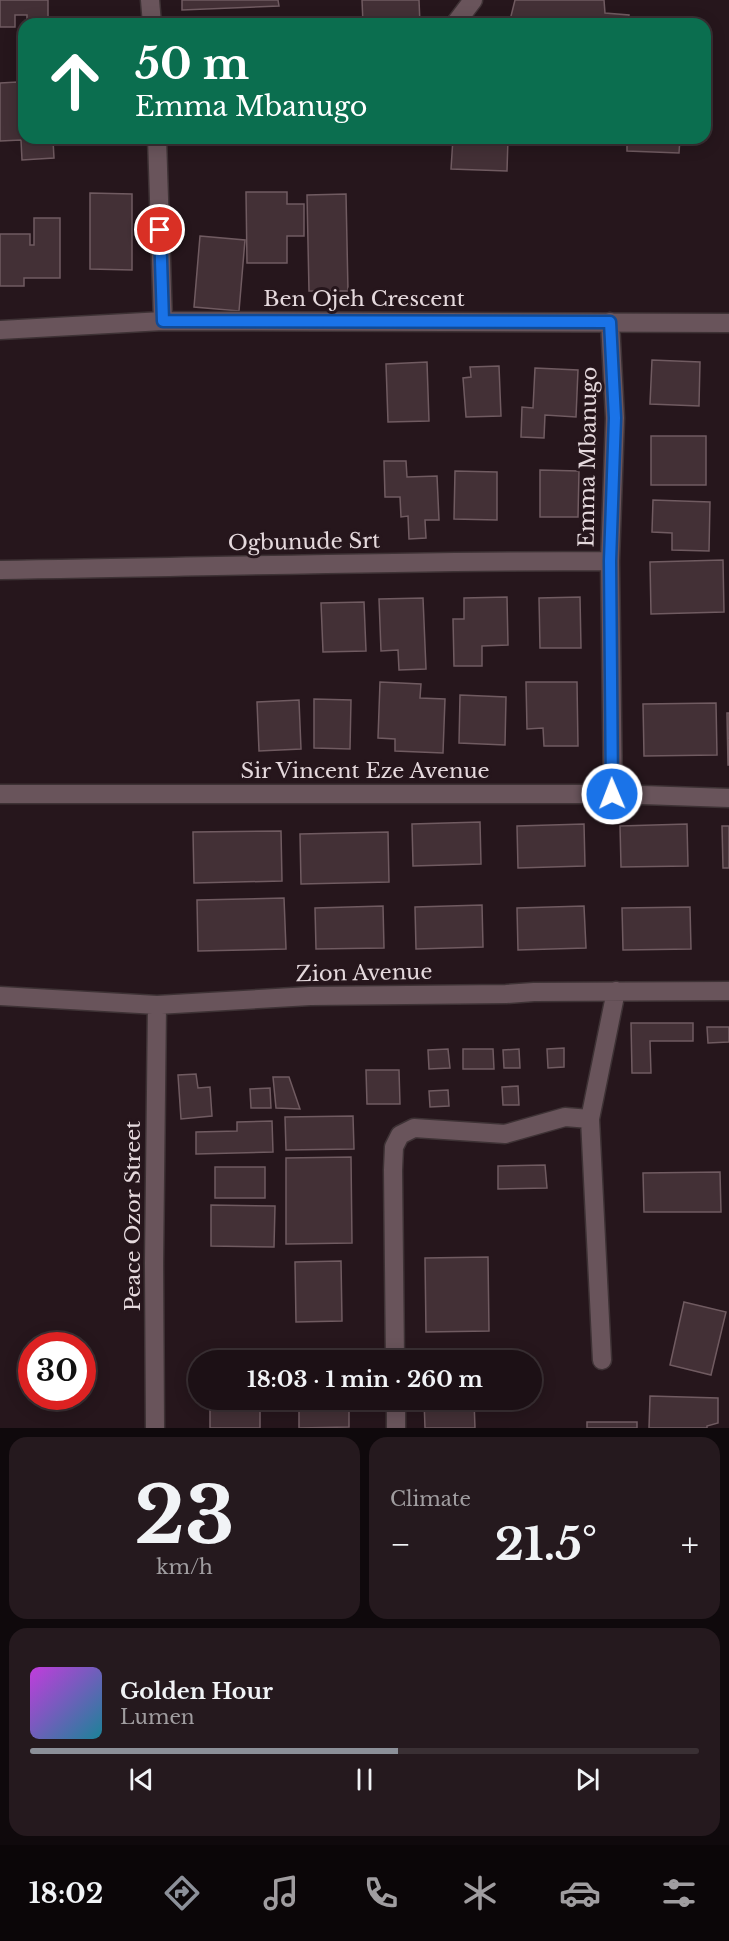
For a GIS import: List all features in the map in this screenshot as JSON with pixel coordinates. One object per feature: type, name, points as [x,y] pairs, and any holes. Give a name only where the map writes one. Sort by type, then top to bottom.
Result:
[{"type":"street","points":[[150,0],[152,18]]},
{"type":"street","points":[[460,18],[473,0]]},
{"type":"street","points":[[157,144],[163,321]]},
{"type":"street","name":"Ben Ojeh Crescent","points":[[0,330],[163,321],[729,323]]},
{"type":"street","name":"Emma Mbanugo","points":[[610,322],[615,418],[610,561],[612,794]]},
{"type":"street","name":"Ogbunude Srt","points":[[0,570],[422,561],[610,561]]},
{"type":"street","name":"Sir Vincent Eze Avenue","points":[[0,794],[612,794],[729,798]]},
{"type":"street","points":[[602,1360],[590,1119],[616,991]]},
{"type":"street","name":"Zion Avenue","points":[[0,996],[157,1005],[309,996],[616,991],[729,992]]},
{"type":"street","name":"Peace Ozor Street","points":[[155,1428],[157,1005]]},
{"type":"street","points":[[395,1350],[393,1170],[394,1147],[400,1135],[414,1128],[506,1134],[565,1117],[590,1119]]},
{"type":"street","points":[[396,1410],[396,1428]]},
{"type":"building","points":[[0,0],[48,0],[48,18],[27,18],[27,15],[15,15],[15,27],[0,27]]},
{"type":"building","points":[[182,0],[278,0],[279,6],[182,10]]},
{"type":"building","points":[[362,0],[419,0],[420,18],[363,18]]},
{"type":"building","points":[[515,0],[604,0],[605,13],[629,15],[629,18],[510,18]]},
{"type":"building","points":[[17,82],[18,140],[0,141],[0,83]]},
{"type":"building","points":[[21,144],[53,144],[54,158],[22,160]]},
{"type":"building","points":[[453,144],[508,144],[507,171],[451,169]]},
{"type":"building","points":[[627,144],[680,144],[679,153],[627,151]]},
{"type":"building","points":[[246,192],[287,192],[287,204],[304,204],[304,236],[287,236],[287,263],[247,263]]},
{"type":"building","points":[[90,193],[132,194],[132,270],[90,269]]},
{"type":"building","points":[[346,194],[348,291],[309,291],[307,195]]},
{"type":"building","points":[[34,218],[60,218],[60,278],[24,278],[24,286],[0,286],[0,234],[30,234],[30,245],[34,245]]},
{"type":"building","points":[[200,236],[245,240],[239,311],[194,307]]},
{"type":"building","points":[[652,360],[700,362],[699,406],[650,404]]},
{"type":"building","points":[[427,362],[429,421],[388,422],[386,364]]},
{"type":"building","points":[[499,366],[501,416],[466,417],[463,378],[471,377],[470,367]]},
{"type":"building","points":[[535,368],[578,370],[576,417],[545,415],[544,438],[521,437],[522,407],[533,408]]},
{"type":"building","points":[[651,436],[706,436],[706,485],[651,485]]},
{"type":"building","points":[[384,461],[406,461],[407,477],[437,476],[439,520],[425,520],[426,538],[409,539],[408,516],[401,517],[400,497],[385,497]]},
{"type":"building","points":[[540,470],[579,471],[578,517],[540,517]]},
{"type":"building","points":[[455,471],[497,472],[497,520],[454,519]]},
{"type":"building","points":[[653,500],[710,502],[709,551],[672,550],[672,533],[652,532]]},
{"type":"building","points":[[723,560],[724,612],[651,614],[650,562]]},
{"type":"building","points":[[507,597],[508,645],[482,646],[482,666],[454,666],[453,619],[464,619],[464,598]]},
{"type":"building","points":[[580,597],[581,648],[540,648],[539,598]]},
{"type":"building","points":[[423,598],[426,669],[399,670],[398,650],[381,651],[379,599]]},
{"type":"building","points":[[364,602],[366,651],[323,652],[321,603]]},
{"type":"building","points":[[380,682],[421,684],[420,698],[445,699],[443,753],[395,751],[395,739],[378,738]]},
{"type":"building","points":[[526,682],[577,682],[578,746],[544,746],[543,728],[527,729]]},
{"type":"building","points":[[460,695],[506,697],[505,745],[459,743]]},
{"type":"building","points":[[314,699],[351,700],[350,749],[314,748]]},
{"type":"building","points":[[299,700],[301,749],[259,751],[257,702]]},
{"type":"building","points":[[716,703],[717,755],[644,756],[643,704]]},
{"type":"building","points":[[727,713],[729,713],[729,765],[728,765]]},
{"type":"building","points":[[480,822],[481,864],[413,866],[412,824]]},
{"type":"building","points":[[584,824],[585,866],[518,868],[517,826]]},
{"type":"building","points":[[687,824],[688,866],[621,867],[620,826]]},
{"type":"building","points":[[722,826],[729,826],[729,868],[723,868]]},
{"type":"building","points":[[281,831],[282,881],[194,883],[193,832]]},
{"type":"building","points":[[388,832],[389,882],[301,884],[300,834]]},
{"type":"building","points":[[284,898],[286,949],[198,951],[197,900]]},
{"type":"building","points":[[482,905],[483,947],[416,949],[415,907]]},
{"type":"building","points":[[383,906],[384,948],[316,949],[315,908]]},
{"type":"building","points":[[584,906],[586,948],[518,950],[517,908]]},
{"type":"building","points":[[690,907],[691,949],[623,950],[622,908]]},
{"type":"building","points":[[631,1023],[693,1023],[693,1041],[650,1041],[651,1073],[632,1073]]},
{"type":"building","points":[[707,1027],[729,1027],[729,1042],[708,1043]]},
{"type":"building","points":[[564,1048],[564,1067],[548,1068],[547,1049]]},
{"type":"building","points":[[448,1049],[450,1068],[429,1069],[428,1050]]},
{"type":"building","points":[[463,1049],[493,1049],[494,1069],[463,1069]]},
{"type":"building","points":[[519,1049],[520,1068],[504,1068],[503,1050]]},
{"type":"building","points":[[366,1070],[399,1070],[400,1104],[367,1104]]},
{"type":"building","points":[[196,1074],[198,1088],[210,1087],[212,1116],[181,1119],[178,1075]]},
{"type":"building","points":[[273,1077],[289,1077],[300,1109],[276,1108]]},
{"type":"building","points":[[518,1086],[519,1105],[503,1105],[502,1087]]},
{"type":"building","points":[[270,1088],[271,1108],[251,1108],[250,1089]]},
{"type":"building","points":[[448,1090],[449,1106],[430,1107],[429,1091]]},
{"type":"building","points":[[353,1116],[354,1149],[286,1150],[285,1117]]},
{"type":"building","points":[[272,1121],[273,1152],[196,1154],[196,1132],[237,1131],[237,1122]]},
{"type":"building","points":[[351,1157],[352,1243],[286,1244],[286,1158]]},
{"type":"building","points":[[545,1165],[547,1188],[498,1189],[498,1166]]},
{"type":"building","points":[[215,1167],[265,1167],[265,1198],[215,1198]]},
{"type":"building","points":[[720,1172],[721,1212],[644,1212],[643,1173]]},
{"type":"building","points":[[211,1205],[275,1206],[274,1247],[211,1246]]},
{"type":"building","points":[[488,1257],[489,1331],[426,1332],[425,1258]]},
{"type":"building","points":[[341,1261],[342,1321],[296,1322],[295,1262]]},
{"type":"building","points":[[684,1302],[726,1312],[711,1375],[670,1365]]},
{"type":"building","points":[[650,1396],[718,1398],[718,1423],[707,1426],[707,1428],[649,1428]]},
{"type":"building","points":[[210,1410],[260,1410],[260,1428],[210,1428]]},
{"type":"building","points":[[299,1410],[349,1410],[349,1427],[299,1428]]},
{"type":"building","points":[[424,1410],[474,1410],[475,1428],[425,1428]]},
{"type":"building","points":[[587,1422],[637,1422],[637,1428],[587,1428]]},
{"type":"route","points":[[160,230],[163,321],[610,322],[615,418],[610,561],[612,794]]}]
